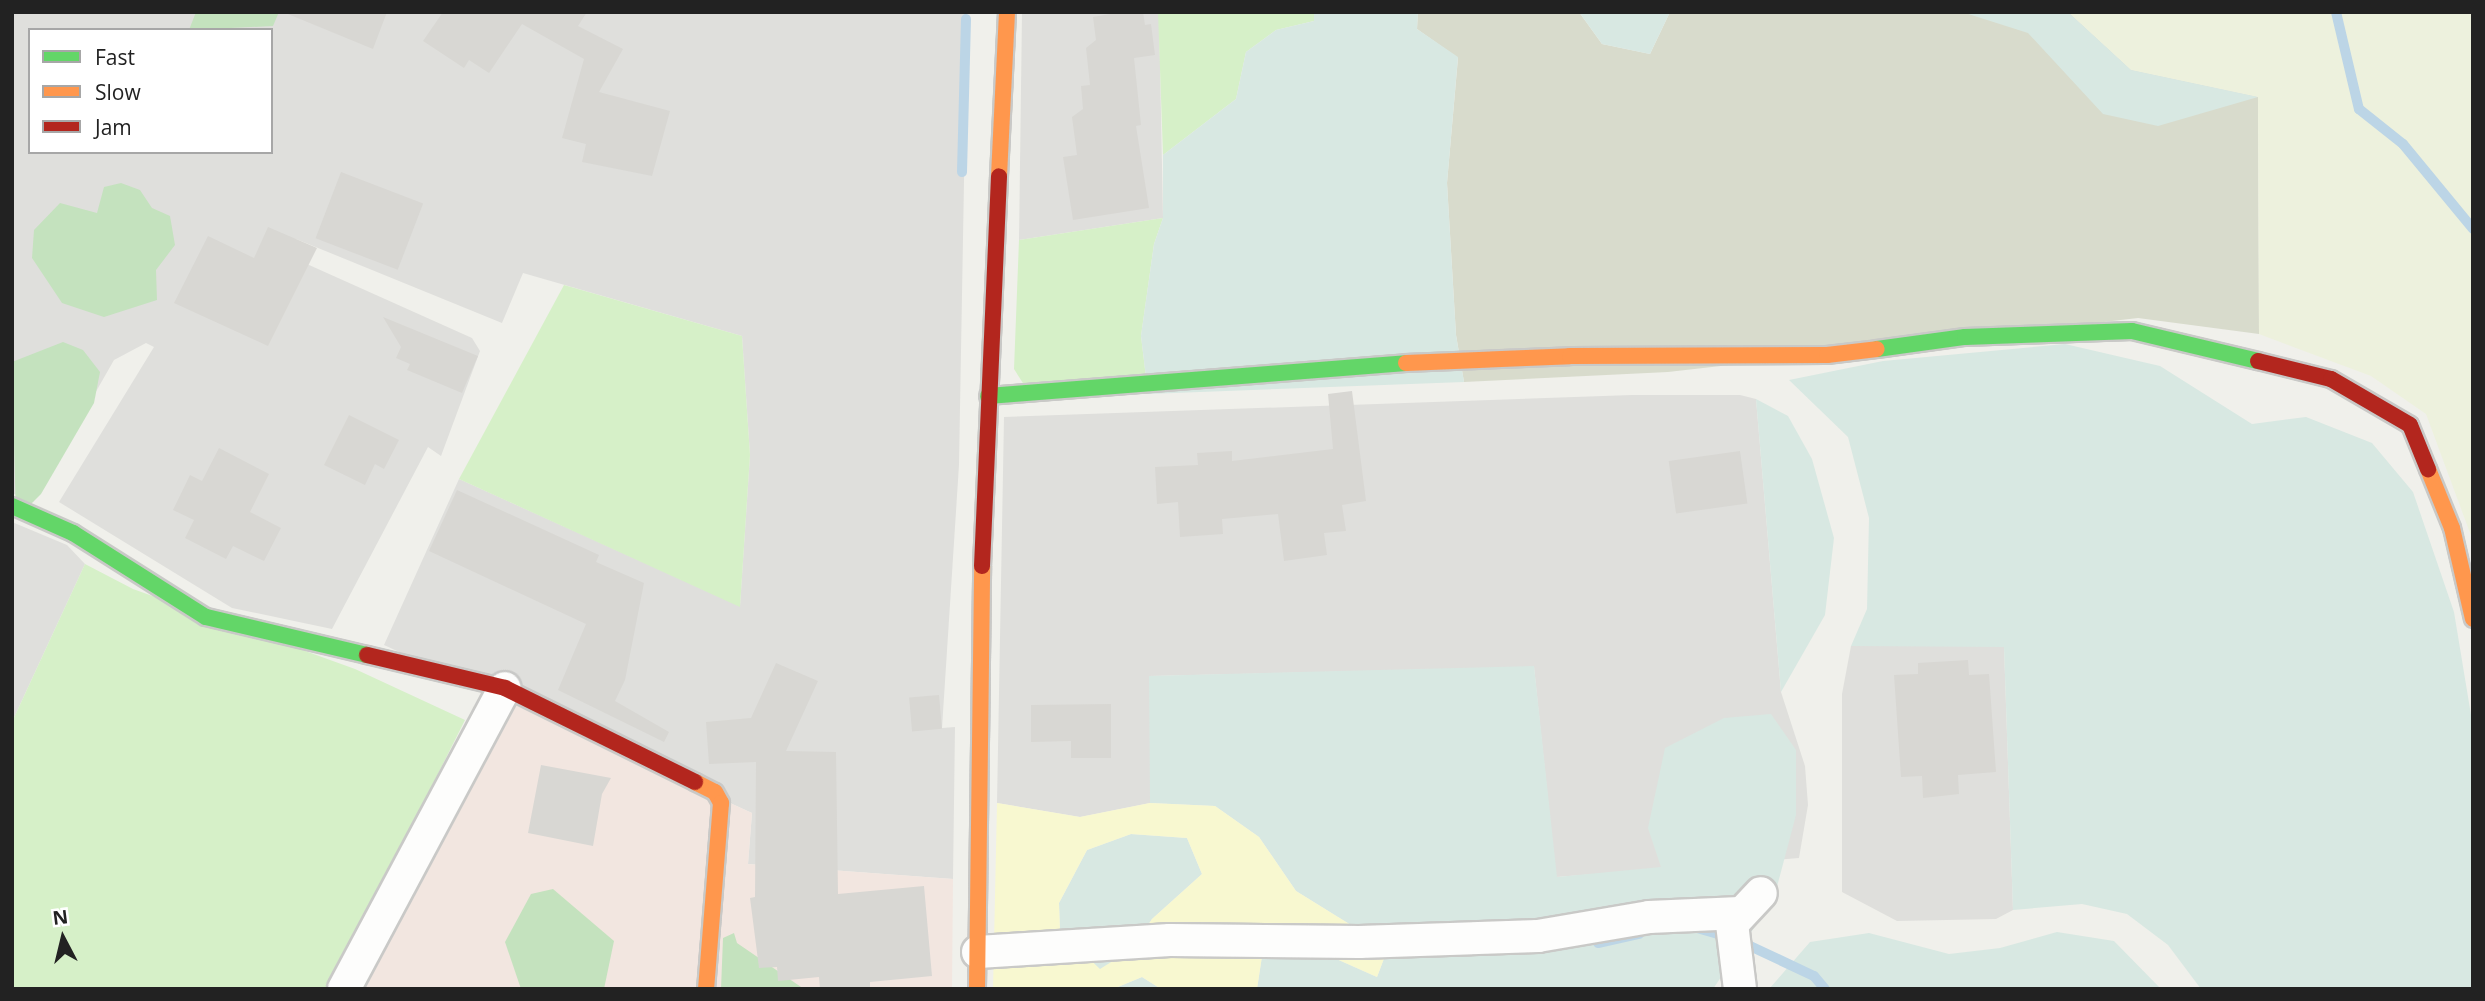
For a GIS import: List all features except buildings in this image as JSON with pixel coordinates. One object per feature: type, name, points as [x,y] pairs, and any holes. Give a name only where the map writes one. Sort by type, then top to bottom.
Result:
[{"type":"street","points":[[977,989],[988,396],[1007,12]]},
{"type":"street","points":[[988,396],[1322,367],[1570,356],[1827,355],[1965,337],[2132,331],[2331,379],[2410,425],[2452,528],[2473,620]]},
{"type":"street","points":[[12,506],[74,533],[205,617],[505,688],[719,797],[706,989]]},
{"type":"street","points":[[345,989],[505,688]]},
{"type":"street","points":[[978,953],[1170,940],[1359,943],[1538,936],[1750,903],[1732,924],[1740,989]]},
{"type":"shaded area","points":[[12,12],[967,12],[959,465],[942,728],[955,727],[953,879],[748,864],[752,813],[384,645],[459,479],[740,606],[750,455],[742,336],[523,273],[502,323],[296,239],[289,256],[472,338],[480,351],[441,456],[428,447],[332,629],[232,608],[59,502],[154,347],[146,343],[114,360],[33,502],[12,493]]},
{"type":"shaded area","points":[[196,12],[279,12],[273,26],[190,28]]},
{"type":"shaded area","points":[[1022,12],[1159,12],[1163,218],[1019,240]]},
{"type":"shaded area","points":[[1158,12],[1314,12],[1314,21],[1276,30],[1246,52],[1236,99],[1163,155]]},
{"type":"shaded area","points":[[1314,12],[1418,12],[1417,29],[1458,57],[1447,183],[1456,335],[1464,382],[1148,394],[1141,336],[1154,244],[1163,218],[1163,155],[1236,99],[1246,52],[1276,30],[1314,21]]},
{"type":"shaded area","points":[[1418,12],[1579,12],[1602,44],[1650,54],[1670,12],[2068,12],[2131,70],[2258,97],[2259,334],[2138,318],[1668,372],[1464,382],[1456,335],[1447,183],[1458,58],[1417,29]]},
{"type":"shaded area","points":[[1579,12],[1670,12],[1650,54],[1602,44]]},
{"type":"shaded area","points":[[1962,12],[2068,12],[2131,70],[2258,97],[2158,126],[2103,114],[2028,33]]},
{"type":"shaded area","points":[[2068,12],[2473,12],[2473,541],[2426,414],[2371,376],[2259,334],[2258,97],[2131,70]]},
{"type":"shaded area","points":[[121,183],[140,190],[152,208],[170,216],[175,245],[156,270],[157,300],[104,317],[62,303],[32,258],[34,230],[60,203],[97,213],[104,187]]},
{"type":"shaded area","points":[[1163,218],[1154,244],[1141,336],[1148,394],[1028,391],[1014,369],[1019,240]]},
{"type":"shaded area","points":[[564,285],[742,336],[750,455],[740,607],[459,479]]},
{"type":"shaded area","points":[[63,342],[83,350],[100,372],[94,403],[41,494],[16,519],[12,362]]},
{"type":"shaded area","points":[[2065,344],[2160,366],[2252,424],[2306,417],[2372,443],[2413,492],[2454,612],[2473,727],[2473,989],[2201,989],[2168,945],[2127,914],[2082,904],[2013,910],[2004,647],[1851,646],[1867,609],[1869,518],[1848,437],[1789,380],[1883,361]]},
{"type":"shaded area","points":[[1632,395],[1740,395],[1756,399],[1781,692],[1805,766],[1808,805],[1799,858],[1556,877],[1534,667],[1150,676],[1150,803],[1080,817],[997,803],[1004,417]]},
{"type":"shaded area","points":[[1756,399],[1788,416],[1812,459],[1834,538],[1825,615],[1781,692]]},
{"type":"shaded area","points":[[12,522],[67,545],[85,564],[12,722]]},
{"type":"shaded area","points":[[85,564],[133,589],[355,669],[465,720],[330,989],[12,989],[12,722]]},
{"type":"shaded area","points":[[1851,646],[2004,646],[2013,910],[1996,919],[1897,921],[1842,892],[1842,694]]},
{"type":"shaded area","points":[[1534,666],[1557,877],[1661,867],[1648,828],[1665,748],[1724,718],[1771,714],[1796,750],[1796,815],[1774,898],[1713,989],[1257,989],[1263,949],[1314,949],[1377,977],[1388,948],[1296,891],[1259,837],[1215,806],[1150,803],[1149,676]]},
{"type":"shaded area","points":[[515,705],[752,813],[748,864],[953,879],[952,989],[364,989],[502,713]]},
{"type":"shaded area","points":[[1131,834],[1187,838],[1202,874],[1152,919],[1132,949],[1100,970],[1060,931],[1059,903],[1087,850]]},
{"type":"shaded area","points":[[553,889],[614,941],[604,989],[521,989],[505,942],[531,894]]},
{"type":"shaded area","points":[[2057,932],[2114,941],[2161,989],[1769,989],[1810,942],[1869,933],[1949,954],[2000,948]]},
{"type":"shaded area","points":[[734,933],[737,943],[804,989],[721,989],[723,938]]},
{"type":"shaded area","points":[[1142,977],[1161,989],[1113,989]]},
{"type":"sand","points":[[997,803],[1080,817],[1150,803],[1215,806],[1259,837],[1296,891],[1388,948],[1377,977],[1314,949],[1263,950],[1257,989],[1161,989],[1142,977],[1113,989],[993,989]],"holes":[[[1131,834],[1187,838],[1202,874],[1152,919],[1132,949],[1100,969],[1060,931],[1059,903],[1087,850]]]},
{"type":"waterway","points":[[2336,12],[2359,109],[2403,144],[2473,229]]},
{"type":"waterway","points":[[962,172],[966,19]]},
{"type":"waterway","points":[[1697,928],[1735,939],[1814,976],[1825,989]]},
{"type":"waterway","points":[[1598,943],[1639,934]]},
{"type":"traffic: fast","points":[[1877,349],[1965,337],[2132,331],[2258,361]]},
{"type":"traffic: fast","points":[[988,396],[1406,363]]},
{"type":"traffic: fast","points":[[12,506],[73,533],[206,617],[367,655]]},
{"type":"traffic: slow","points":[[999,176],[1007,12]]},
{"type":"traffic: slow","points":[[1406,363],[1570,356],[1827,355],[1877,349]]},
{"type":"traffic: slow","points":[[2428,469],[2452,528],[2473,619]]},
{"type":"traffic: slow","points":[[977,989],[982,566]]},
{"type":"traffic: slow","points":[[695,782],[715,792],[721,803],[706,989]]},
{"type":"traffic: jam","points":[[982,566],[999,176]]},
{"type":"traffic: jam","points":[[2258,361],[2331,379],[2410,425],[2428,469]]},
{"type":"traffic: jam","points":[[367,655],[505,688],[695,782]]}]
